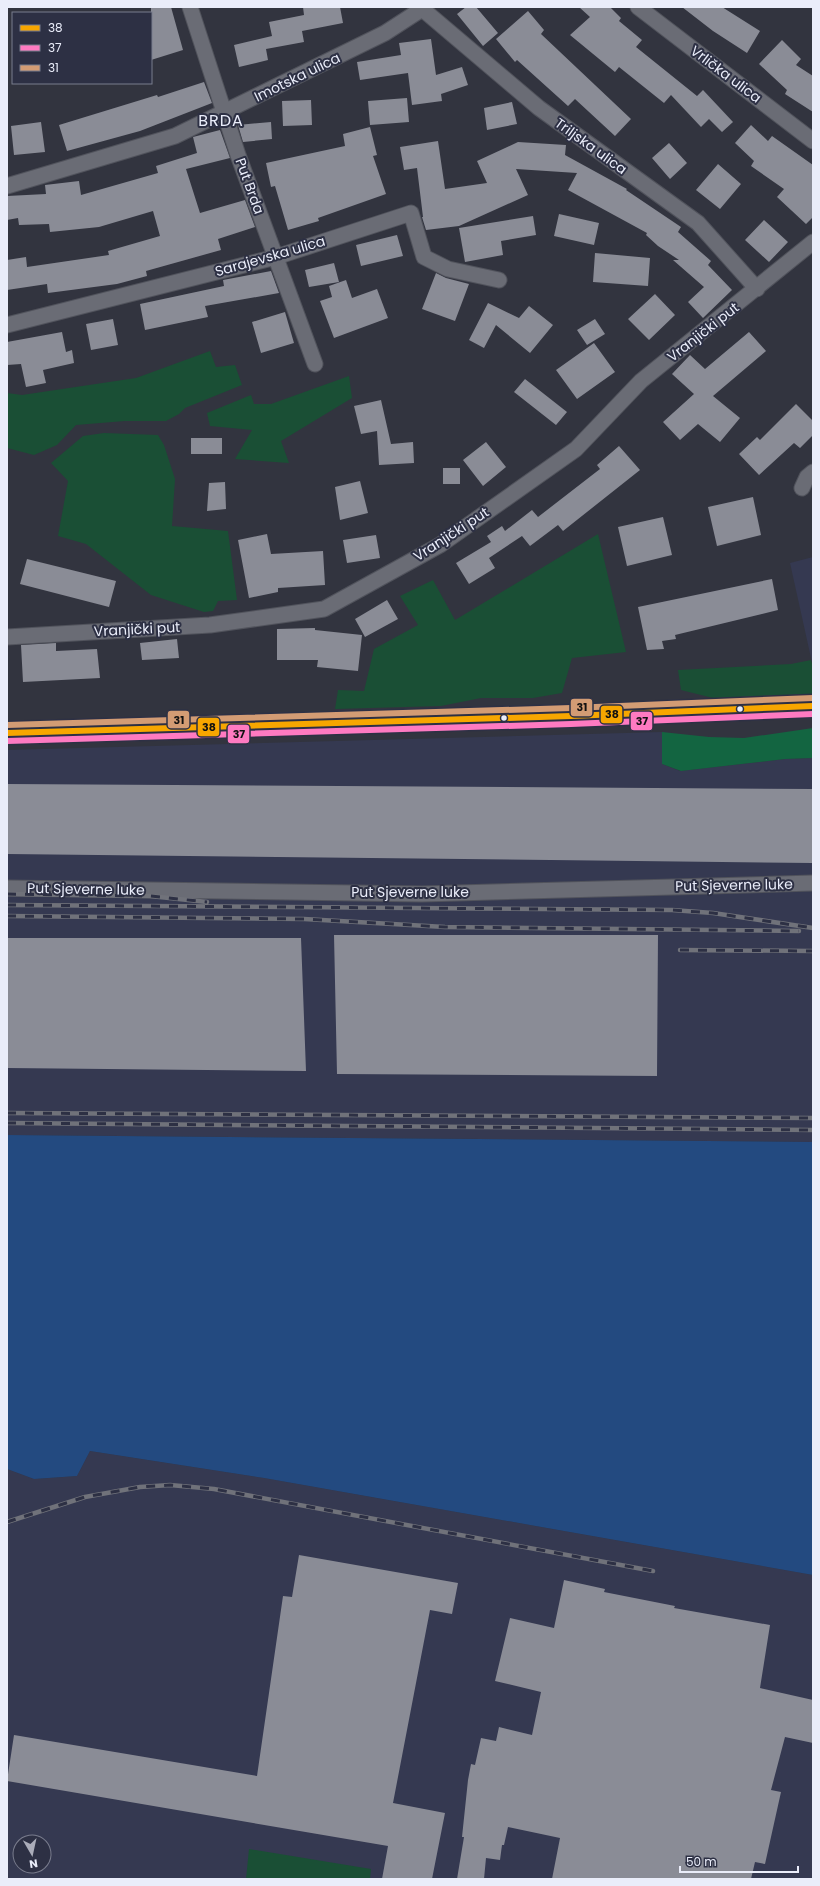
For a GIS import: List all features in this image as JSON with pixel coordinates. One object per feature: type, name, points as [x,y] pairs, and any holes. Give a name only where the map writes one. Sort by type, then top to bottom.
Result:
[{"type":"main road","points":[[7,733],[571,716],[813,706]]},
{"type":"street","name":"Put Brda","points":[[190,7],[226,112],[238,155],[315,364]]},
{"type":"street","name":"Vrlička ulica","points":[[638,7],[813,141]]},
{"type":"street","name":"Imotska ulica","points":[[7,186],[175,136],[385,33],[421,8]]},
{"type":"street","name":"Triljska ulica","points":[[421,8],[539,108],[698,223],[757,289]]},
{"type":"street","name":"Sarajevska ulica","points":[[7,325],[276,257],[411,213],[424,257],[448,269],[499,280]]},
{"type":"street","name":"Vranjički put","points":[[7,637],[210,625],[324,609],[440,545],[576,449],[641,381],[757,289],[813,242]]},
{"type":"street","points":[[802,488],[807,477],[813,472]]},
{"type":"street","name":"Put Sjeverne luke","points":[[7,888],[422,894],[813,883]]},
{"type":"shaded area","points":[[813,557],[813,667],[790,563]]},
{"type":"shaded area","points":[[662,732],[662,764],[680,771],[785,759],[813,758],[813,1142],[7,1135],[7,750]]},
{"type":"shaded area","points":[[90,1451],[264,1478],[813,1575],[813,1879],[7,1879],[7,1469],[34,1479],[77,1476]]},
{"type":"green space","points":[[210,351],[216,367],[235,365],[242,385],[185,408],[179,414],[166,421],[125,421],[76,425],[57,445],[34,455],[7,448],[7,393],[22,395],[136,378]]},
{"type":"green space","points":[[349,376],[352,398],[281,441],[289,463],[235,459],[252,430],[210,426],[207,413],[251,395],[254,404],[271,404]]},
{"type":"green space","points":[[104,433],[158,435],[164,445],[175,479],[172,526],[228,531],[237,600],[218,601],[213,611],[204,612],[151,595],[86,544],[58,536],[68,481],[51,463],[83,436]]},
{"type":"green space","points":[[598,534],[626,652],[572,658],[562,693],[533,698],[481,698],[441,706],[335,709],[338,690],[364,691],[374,649],[418,625],[400,596],[433,580],[455,620]]},
{"type":"green space","points":[[811,660],[813,667],[813,696],[717,699],[681,690],[678,670],[791,664]]},
{"type":"green space","points":[[813,728],[813,758],[785,759],[681,771],[662,764],[662,732],[709,737],[744,738]]},
{"type":"green space","points":[[249,1849],[371,1869],[370,1879],[246,1879]]},
{"type":"water","points":[[7,1135],[813,1142],[813,1575],[264,1478],[90,1451],[77,1476],[34,1479],[7,1469]]},
{"type":"building","points":[[151,7],[171,7],[183,50],[152,60]]},
{"type":"building","points":[[303,7],[340,7],[343,23],[302,31],[304,42],[266,49],[268,60],[239,67],[234,45],[272,36],[269,22],[304,15]]},
{"type":"building","points":[[466,7],[476,7],[498,33],[483,46],[457,14]]},
{"type":"building","points":[[579,7],[610,7],[621,18],[619,21],[642,40],[636,47],[697,96],[703,90],[733,122],[722,132],[709,119],[701,127],[671,95],[664,103],[619,67],[615,72],[570,35],[590,17]]},
{"type":"building","points":[[682,7],[722,7],[760,31],[747,53],[713,31]]},
{"type":"building","points":[[528,11],[544,30],[541,34],[631,119],[615,136],[575,99],[568,106],[517,60],[515,62],[496,39]]},
{"type":"building","points":[[431,39],[436,75],[462,67],[468,85],[441,94],[442,101],[412,105],[408,73],[360,80],[357,62],[401,55],[399,43]]},
{"type":"building","points":[[782,40],[801,59],[796,65],[813,76],[813,112],[785,94],[787,90],[759,64]]},
{"type":"building","points":[[204,82],[212,103],[140,131],[67,151],[59,125],[157,95],[158,97]]},
{"type":"building","points":[[407,98],[409,122],[370,125],[368,101]]},
{"type":"building","points":[[311,100],[312,125],[283,126],[282,101]]},
{"type":"building","points":[[512,102],[517,124],[487,130],[484,108]]},
{"type":"building","points":[[41,122],[45,152],[14,155],[11,126]]},
{"type":"building","points":[[271,122],[272,139],[243,142],[238,125]]},
{"type":"building","points":[[751,125],[768,141],[772,136],[813,165],[813,217],[806,224],[777,197],[784,189],[751,166],[754,161],[735,143]]},
{"type":"building","points":[[370,127],[377,155],[373,156],[386,194],[318,218],[319,221],[288,230],[275,186],[271,187],[266,163],[345,146],[343,134]]},
{"type":"building","points":[[220,130],[230,158],[186,169],[200,213],[245,200],[255,227],[218,239],[221,250],[146,271],[147,276],[117,284],[48,293],[47,284],[7,290],[7,260],[26,257],[27,267],[109,255],[108,251],[160,236],[153,211],[99,227],[50,232],[49,224],[19,225],[18,218],[7,220],[7,196],[46,194],[45,185],[79,181],[81,195],[158,173],[156,166],[197,153],[193,137]]},
{"type":"building","points":[[438,141],[445,189],[487,183],[477,161],[518,142],[566,145],[565,155],[627,189],[626,190],[681,227],[678,232],[711,261],[708,265],[732,290],[703,318],[688,302],[704,287],[673,260],[679,260],[658,246],[646,235],[647,233],[568,190],[577,173],[516,169],[528,195],[459,226],[426,230],[422,217],[417,168],[404,170],[400,147]]},
{"type":"building","points":[[669,143],[687,163],[670,179],[652,158]]},
{"type":"building","points":[[718,164],[741,184],[720,209],[696,190]]},
{"type":"building","points":[[559,214],[599,223],[594,245],[554,236]]},
{"type":"building","points":[[533,216],[536,235],[501,241],[503,255],[465,262],[459,228]]},
{"type":"building","points":[[764,220],[788,242],[769,262],[745,240]]},
{"type":"building","points":[[397,235],[403,256],[361,266],[356,245]]},
{"type":"building","points":[[595,253],[650,258],[648,286],[593,282]]},
{"type":"building","points":[[334,263],[339,282],[309,287],[305,270]]},
{"type":"building","points":[[271,271],[279,293],[205,306],[208,317],[145,330],[140,304],[224,286],[223,280]]},
{"type":"building","points":[[436,273],[446,278],[469,284],[455,321],[422,309]]},
{"type":"building","points":[[346,280],[352,298],[377,289],[388,318],[334,338],[320,301],[332,297],[329,286]]},
{"type":"building","points":[[655,294],[675,315],[649,340],[628,319]]},
{"type":"building","points":[[488,303],[519,318],[529,306],[553,325],[530,353],[496,325],[484,348],[469,340]]},
{"type":"building","points":[[285,312],[294,343],[261,353],[252,322]]},
{"type":"building","points":[[113,319],[118,345],[91,350],[86,324]]},
{"type":"building","points":[[595,319],[605,334],[587,345],[577,330]]},
{"type":"building","points":[[62,332],[66,352],[72,350],[74,363],[43,370],[46,383],[26,387],[21,364],[7,365],[7,342]]},
{"type":"building","points":[[749,332],[766,351],[713,396],[740,418],[720,442],[698,424],[680,440],[663,422],[694,394],[672,374],[690,355],[705,369]]},
{"type":"building","points":[[594,343],[615,372],[577,399],[556,370]]},
{"type":"building","points":[[525,379],[567,412],[556,425],[514,392]]},
{"type":"building","points":[[381,400],[391,444],[413,442],[414,463],[379,465],[377,431],[361,434],[354,406]]},
{"type":"building","points":[[796,404],[813,421],[813,435],[800,448],[794,443],[759,475],[739,454],[757,437],[760,440]]},
{"type":"building","points":[[191,438],[222,438],[222,454],[191,454]]},
{"type":"building","points":[[486,442],[506,467],[483,486],[463,460]]},
{"type":"building","points":[[619,446],[640,470],[563,531],[558,525],[530,546],[522,536],[489,558],[495,568],[469,584],[456,563],[491,542],[487,536],[502,526],[505,531],[532,510],[538,517],[600,469],[597,465]]},
{"type":"building","points":[[443,468],[460,468],[460,484],[443,484]]},
{"type":"building","points":[[360,481],[368,513],[340,520],[335,487]]},
{"type":"building","points":[[225,482],[226,509],[207,511],[209,483]]},
{"type":"building","points":[[753,497],[761,535],[717,546],[708,507]]},
{"type":"building","points":[[663,517],[672,555],[627,566],[618,527]]},
{"type":"building","points":[[267,534],[271,554],[323,551],[325,585],[278,588],[278,592],[249,598],[238,540]]},
{"type":"building","points":[[376,535],[380,558],[347,563],[343,540]]},
{"type":"building","points":[[27,559],[116,581],[109,607],[20,584]]},
{"type":"building","points":[[772,579],[778,610],[675,635],[676,639],[662,641],[664,649],[647,650],[638,607]]},
{"type":"building","points":[[387,600],[398,619],[365,637],[355,619]]},
{"type":"building","points":[[315,628],[315,630],[362,635],[358,671],[317,667],[318,660],[277,660],[277,629]]},
{"type":"building","points":[[177,639],[179,658],[142,660],[140,643]]},
{"type":"building","points":[[56,643],[56,651],[97,649],[100,678],[23,682],[21,645]]},
{"type":"building","points":[[7,784],[813,789],[813,863],[7,854]]},
{"type":"building","points":[[334,935],[658,935],[657,1076],[337,1074]]},
{"type":"building","points":[[7,938],[301,938],[306,1071],[7,1068]]},
{"type":"building","points":[[299,1555],[458,1583],[452,1614],[430,1610],[393,1803],[445,1813],[432,1879],[382,1879],[388,1846],[7,1781],[14,1735],[257,1776],[283,1596],[292,1597]]},
{"type":"building","points":[[564,1580],[605,1589],[604,1592],[675,1606],[674,1608],[770,1625],[760,1688],[813,1700],[813,1743],[785,1737],[771,1790],[781,1792],[765,1864],[755,1862],[751,1879],[552,1879],[560,1838],[508,1827],[504,1845],[502,1845],[500,1860],[486,1858],[484,1879],[457,1879],[464,1837],[462,1837],[468,1780],[471,1764],[475,1765],[481,1738],[496,1741],[499,1727],[532,1735],[541,1692],[495,1681],[510,1618],[554,1628]]},
{"type":"railway","points":[[7,894],[150,896],[207,902]]},
{"type":"railway","points":[[7,905],[672,910],[713,913],[813,928]]},
{"type":"railway","points":[[7,916],[304,919],[445,927],[799,931]]},
{"type":"railway","points":[[680,950],[813,951]]},
{"type":"railway","points":[[7,1113],[813,1118]]},
{"type":"railway","points":[[7,1123],[813,1130]]},
{"type":"railway","points":[[7,1522],[85,1497],[140,1487],[170,1485],[214,1489],[653,1571]]},
{"type":"transit line","name":"31","points":[[7,725],[571,708],[813,698]]},
{"type":"transit line","name":"38","points":[[7,733],[571,716],[813,706]]},
{"type":"transit line","name":"37","points":[[7,741],[571,724],[813,714]]},
{"type":"district","name":"BRDA","points":[[221,120]]}]
